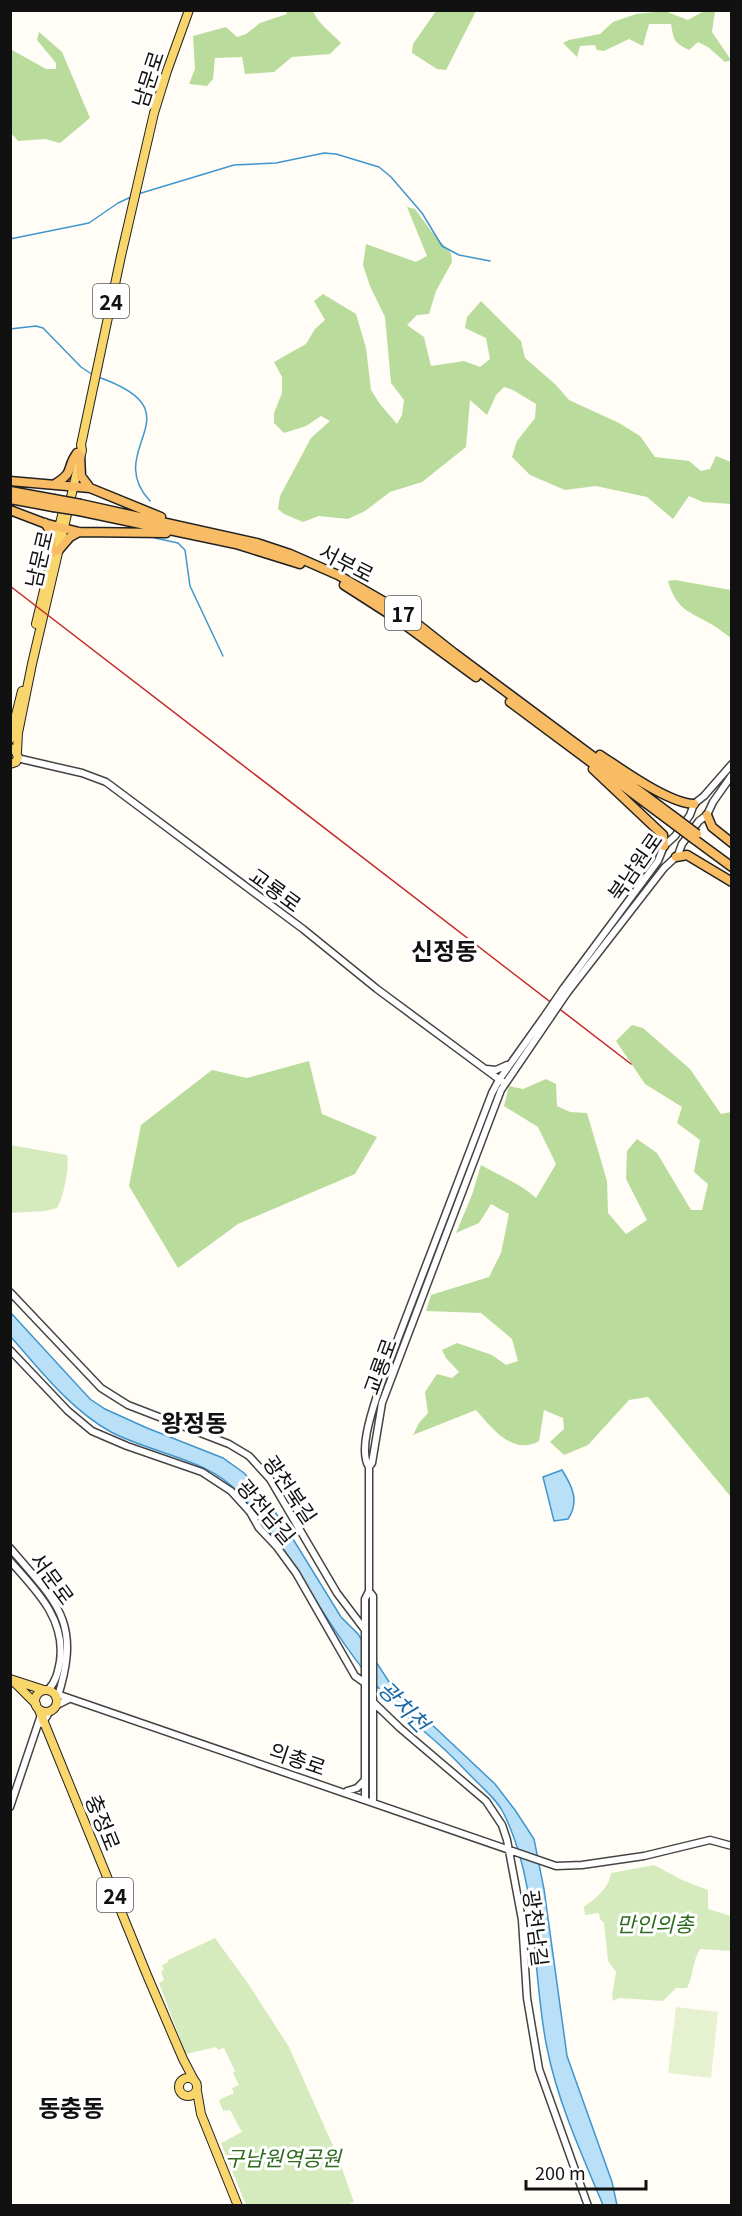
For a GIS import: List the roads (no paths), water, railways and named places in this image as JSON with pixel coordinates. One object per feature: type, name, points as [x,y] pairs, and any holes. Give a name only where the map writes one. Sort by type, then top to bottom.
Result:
[{"type":"highway","points":[[55,484],[69,473],[74,457],[79,451]]},
{"type":"highway","points":[[79,451],[81,476],[90,488]]},
{"type":"highway","points":[[10,481],[90,488],[154,515],[213,536]]},
{"type":"highway","name":"서부로","points":[[10,491],[54,503],[257,543],[290,554],[338,575],[402,612],[530,713],[675,822],[732,861]]},
{"type":"highway","name":"서부로","points":[[10,499],[54,503]]},
{"type":"highway","points":[[10,510],[44,523],[79,532],[157,532],[213,536]]},
{"type":"highway","points":[[44,523],[49,527],[53,537],[55,552]]},
{"type":"highway","points":[[55,552],[70,537],[79,532]]},
{"type":"highway","points":[[530,713],[554,723],[606,759],[671,799],[684,804],[695,803]]},
{"type":"highway","points":[[530,713],[663,835],[663,848]]},
{"type":"highway","points":[[708,812],[712,827],[732,843]]},
{"type":"highway","name":"서부로","points":[[696,837],[732,867]]},
{"type":"highway","points":[[675,857],[687,855],[732,882]]},
{"type":"main road","name":"남문로","points":[[10,739],[96,376],[159,80],[188,10]]},
{"type":"main road","name":"남문로","points":[[13,759],[55,552]]},
{"type":"main road","name":"의총로","points":[[10,1679],[53,1699]]},
{"type":"main road","name":"24","points":[[10,1679],[40,1713]]},
{"type":"main road","points":[[36,1697],[53,1699],[45,1712],[40,1713],[36,1697]]},
{"type":"main road","points":[[47,1731],[53,1699]]},
{"type":"main road","name":"충정로","points":[[40,1713],[183,2059],[194,2080]]},
{"type":"main road","name":"충정로","points":[[183,2059],[183,2080]]},
{"type":"main road","points":[[183,2080],[189,2078],[194,2080]]},
{"type":"main road","name":"24","points":[[183,2080],[180,2090],[184,2095],[193,2093]]},
{"type":"main road","name":"24","points":[[194,2080],[197,2085],[193,2093],[238,2205]]},
{"type":"street","name":"교룡로","points":[[13,759],[82,773],[106,782],[303,929],[377,989],[502,1081],[382,1403],[372,1463],[369,1467],[369,1592],[365,1599],[365,1799]]},
{"type":"street","name":"북남원로","points":[[565,991],[658,861],[663,848],[690,815],[695,803],[732,764]]},
{"type":"street","name":"북남원로","points":[[565,991],[675,857],[732,775]]},
{"type":"street","points":[[695,803],[705,802],[708,812]]},
{"type":"street","points":[[663,848],[666,856],[675,857]]},
{"type":"street","points":[[502,1081],[565,991]]},
{"type":"street","points":[[502,1081],[510,1063],[548,1016]]},
{"type":"street","points":[[485,1069],[496,1070],[510,1063]]},
{"type":"street","name":"광천북길","points":[[10,1292],[101,1389],[128,1405],[229,1444],[249,1456],[270,1479],[337,1593],[365,1630]]},
{"type":"street","name":"광천남길","points":[[10,1350],[68,1411],[93,1431],[127,1446],[202,1472],[231,1491],[290,1564],[356,1677],[365,1683]]},
{"type":"street","name":"서문로","points":[[10,1548],[48,1593],[62,1615],[68,1643],[63,1663],[55,1680],[53,1699]]},
{"type":"street","name":"서문로","points":[[10,1561],[42,1597],[55,1619],[63,1663],[62,1683],[53,1699]]},
{"type":"street","name":"교룡로","points":[[369,1592],[373,1596],[373,1802]]},
{"type":"street","points":[[348,1608],[365,1615]]},
{"type":"street","points":[[62,1683],[65,1693],[73,1699]]},
{"type":"street","points":[[53,1699],[62,1702],[73,1699]]},
{"type":"street","name":"의총로","points":[[53,1699],[73,1699],[548,1863],[578,1865],[644,1857],[710,1840],[732,1846]]},
{"type":"street","name":"광천남길","points":[[373,1702],[486,1801],[502,1825],[510,1850],[522,1920],[527,1998],[539,2069],[588,2205]]},
{"type":"street","points":[[10,1807],[36,1735],[40,1713]]},
{"type":"street","points":[[340,1791],[354,1790],[365,1780]]},
{"type":"water","name":"광치천","points":[[11,1313],[90,1399],[105,1409],[147,1428],[223,1458],[244,1473],[258,1488],[285,1526],[341,1617],[358,1634],[393,1688],[495,1784],[515,1810],[534,1839],[544,1889],[567,2056],[612,2182],[617,2205],[603,2205],[557,2089],[542,2019],[533,1930],[524,1871],[516,1842],[498,1805],[488,1792],[448,1753],[397,1708],[367,1675],[339,1637],[288,1557],[241,1495],[216,1474],[125,1439],[83,1413],[57,1389],[11,1337]]},
{"type":"water","points":[[562,1470],[573,1494],[574,1506],[568,1519],[554,1521],[543,1477]]},
{"type":"waterway","points":[[138,194],[234,165],[276,163],[324,153],[336,154],[379,167],[391,177],[422,213],[442,246],[459,255],[490,261]]},
{"type":"waterway","points":[[10,239],[89,223],[131,197]]},
{"type":"waterway","points":[[10,329],[36,326],[43,328],[81,367],[93,375]]},
{"type":"waterway","points":[[98,377],[128,390],[143,404],[147,418],[136,464],[138,482],[150,501]]},
{"type":"waterway","points":[[155,538],[178,543],[185,550],[190,586],[223,656]]},
{"type":"railway","points":[[10,586],[631,1064]]},
{"type":"district","name":"신정동","points":[[444,949]]},
{"type":"district","name":"왕정동","points":[[194,1421]]},
{"type":"district","name":"동충동","points":[[71,2106]]},
{"type":"park label","name":"만인의총","points":[[655,1923]]},
{"type":"park label","name":"구남원역공원","points":[[283,2157]]}]
